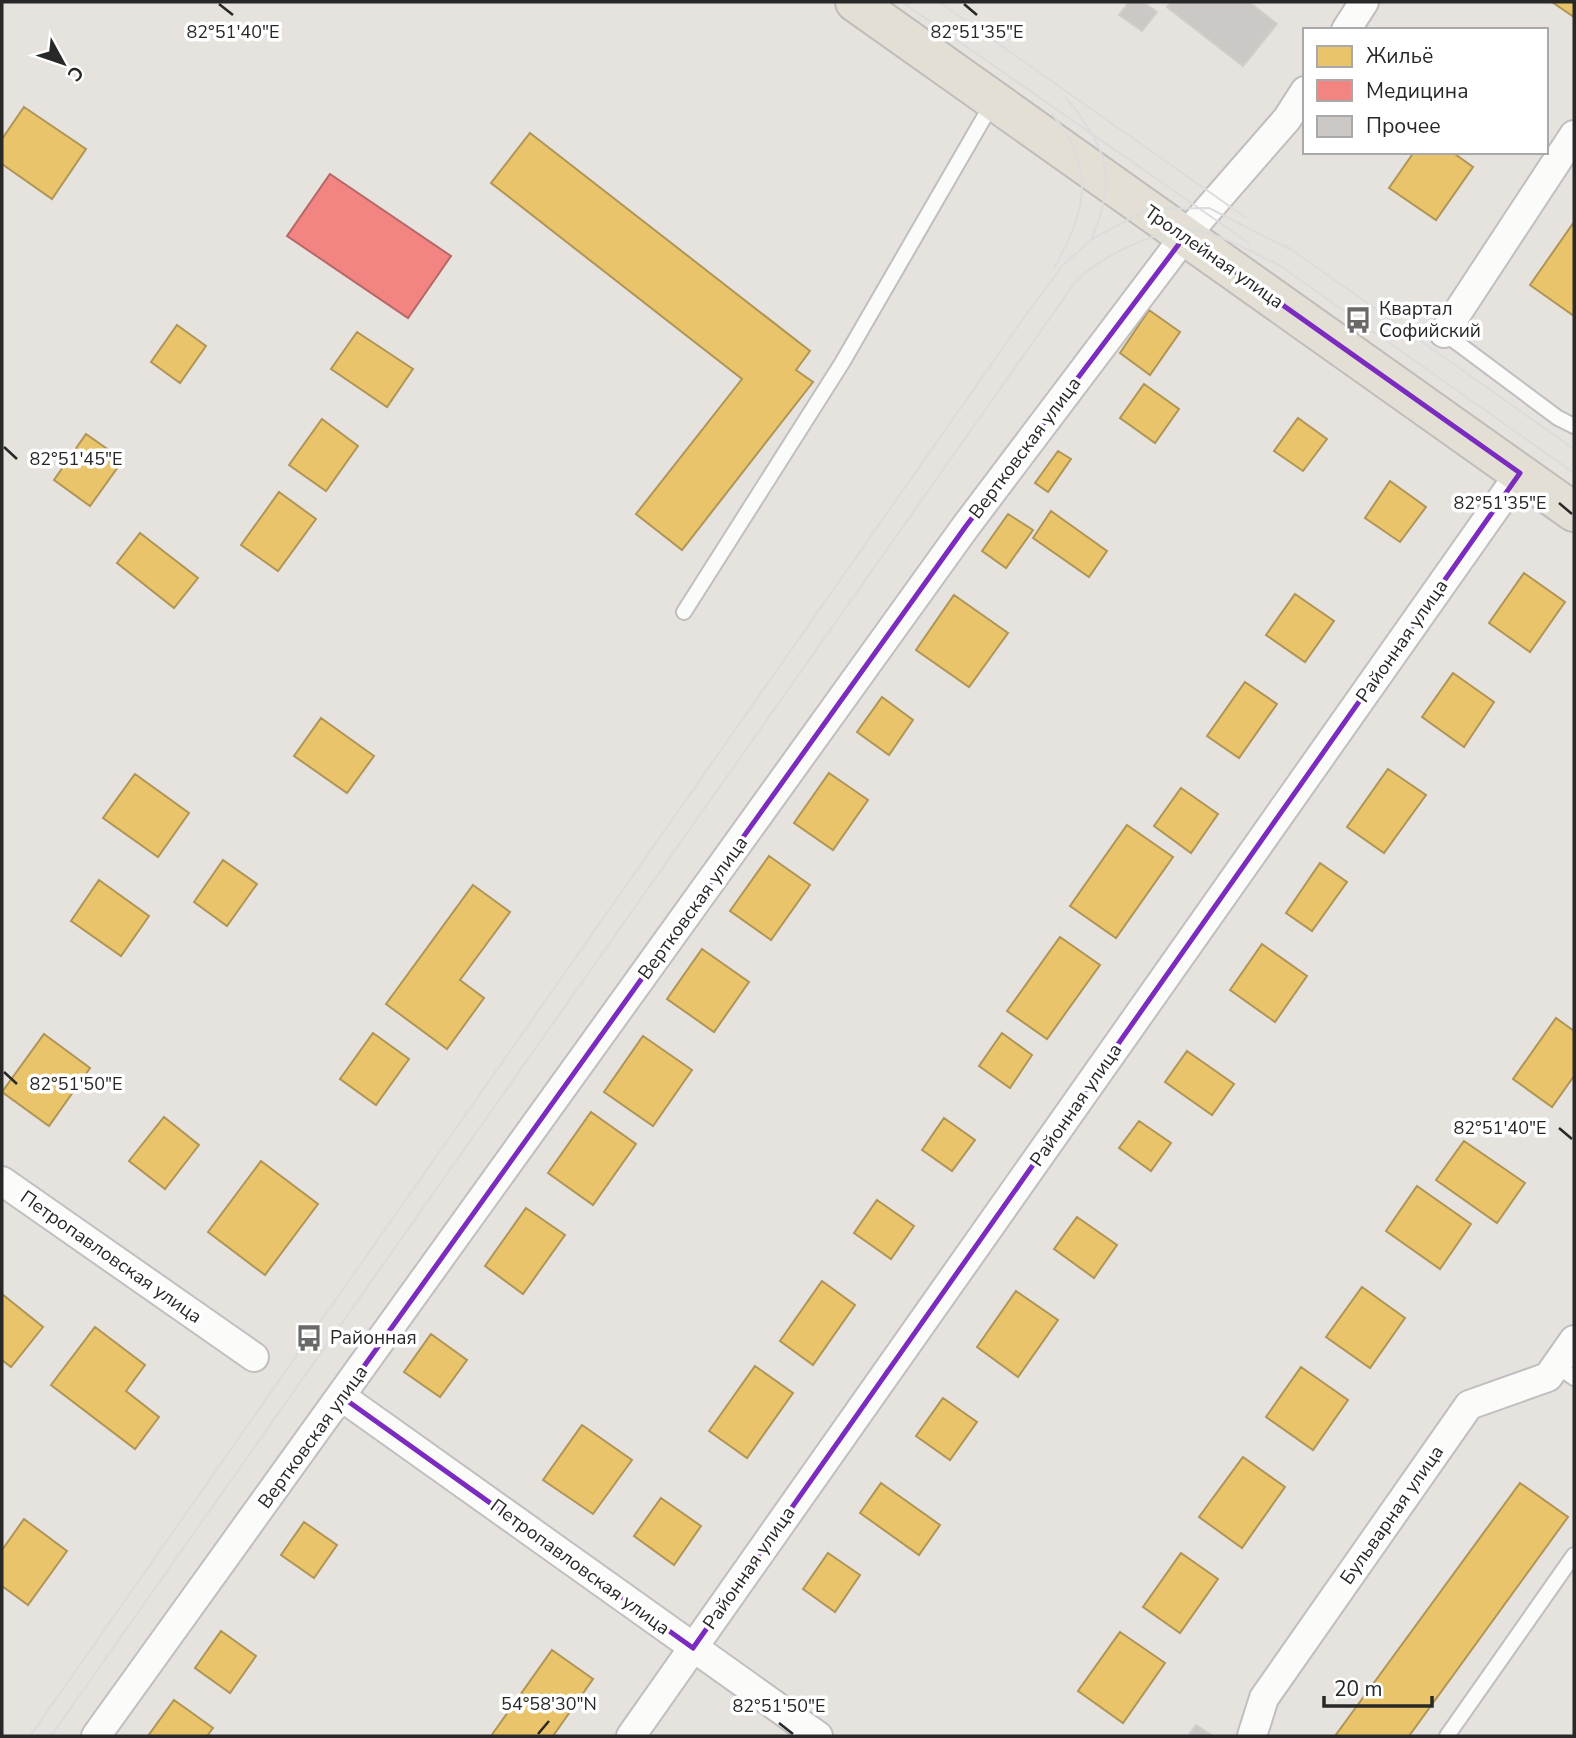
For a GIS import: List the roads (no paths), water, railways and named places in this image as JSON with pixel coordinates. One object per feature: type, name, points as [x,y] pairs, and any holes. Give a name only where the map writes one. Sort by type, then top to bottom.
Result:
[{"type":"main road","name":"Троллейная улица","points":[[855,2],[1574,512]]},
{"type":"street","points":[[1347,28],[1364,2]]},
{"type":"street","name":"Вертковская улица","points":[[96,1736],[966,526],[1185,236],[1287,118],[1303,94]]},
{"type":"street","points":[[1444,333],[1574,135]]},
{"type":"street","name":"Районная улица","points":[[631,1736],[1520,473]]},
{"type":"street","name":"Петропавловская улица","points":[[2,1181],[254,1357]]},
{"type":"street","name":"Бульварная улица","points":[[1252,1736],[1264,1698],[1469,1405],[1565,1371],[1574,1339]]},
{"type":"street","name":"Петропавловская улица","points":[[342,1397],[818,1736]]},
{"type":"lane","points":[[684,612],[842,363],[994,101]]},
{"type":"lane","points":[[1444,333],[1558,418],[1574,426]]},
{"type":"lane","points":[[1447,1736],[1574,1555]]},
{"type":"tram line","points":[[902,2],[1249,243]]},
{"type":"tram line","points":[[939,2],[1245,217]]},
{"type":"tram line","points":[[1066,98],[1091,133],[1104,165],[1104,199],[1091,240]]},
{"type":"tram line","points":[[1052,114],[1076,153],[1082,190],[1074,227],[1054,268]]},
{"type":"tram line","points":[[30,1736],[1063,265],[1092,239],[1148,209],[1209,208],[1291,250]]},
{"type":"tram line","points":[[51,1736],[1076,281],[1101,261],[1136,243],[1189,230],[1223,238],[1278,265]]},
{"type":"tram line","points":[[1285,245],[1574,449]]},
{"type":"tram line","points":[[1272,260],[1574,473]]},
{"type":"place","name":"Квартал Софийский","points":[[1358,320]]},
{"type":"place","name":"Районная","points":[[309,1338]]}]
